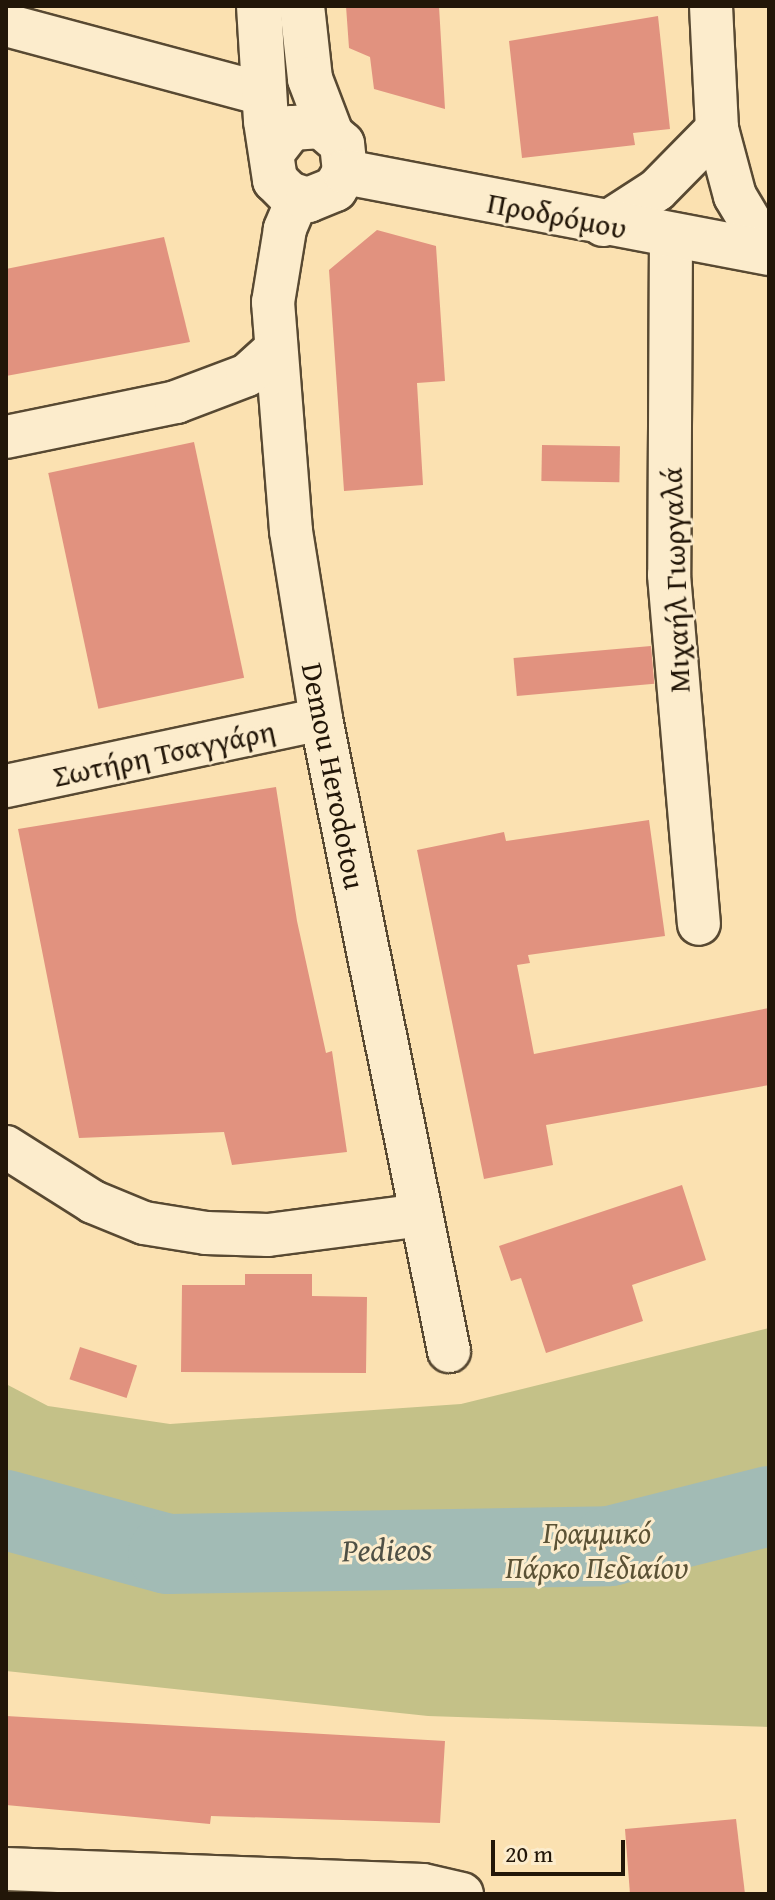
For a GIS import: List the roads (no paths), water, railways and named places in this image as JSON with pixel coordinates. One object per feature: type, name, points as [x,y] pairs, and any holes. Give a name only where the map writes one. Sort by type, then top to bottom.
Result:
[{"type":"street","points":[[259,6],[263,94],[275,180],[298,198],[327,195],[345,172],[342,144],[330,131],[310,79],[302,6]]},
{"type":"street","points":[[711,6],[717,129],[735,196],[769,253]]},
{"type":"street","points":[[6,25],[263,94]]},
{"type":"street","points":[[272,152],[282,134],[301,124],[330,131]]},
{"type":"street","points":[[603,225],[657,190],[717,129]]},
{"type":"street","name":"Προδρόμου","points":[[345,172],[603,225],[769,253]]},
{"type":"street","name":"Demou Herodotou","points":[[298,198],[285,229],[273,302],[274,351],[291,531],[321,719],[449,1351]]},
{"type":"street","name":"Μιχαήλ Γιωργαλά","points":[[671,236],[669,575],[699,924]]},
{"type":"street","points":[[6,437],[176,402],[247,375],[274,351]]},
{"type":"street","name":"Σωτήρη Τσαγγάρη","points":[[6,786],[321,719]]},
{"type":"street","points":[[6,1147],[93,1202],[175,1228],[268,1235],[421,1215]]},
{"type":"street","points":[[6,1869],[423,1885],[462,1894]]},
{"type":"waterway","name":"Pedieos","points":[[6,1510],[168,1554],[610,1546],[769,1506]]},
{"type":"park label","name":"Γραμμικό Πάρκο Πεδιαίου","points":[[597,1549]]}]
